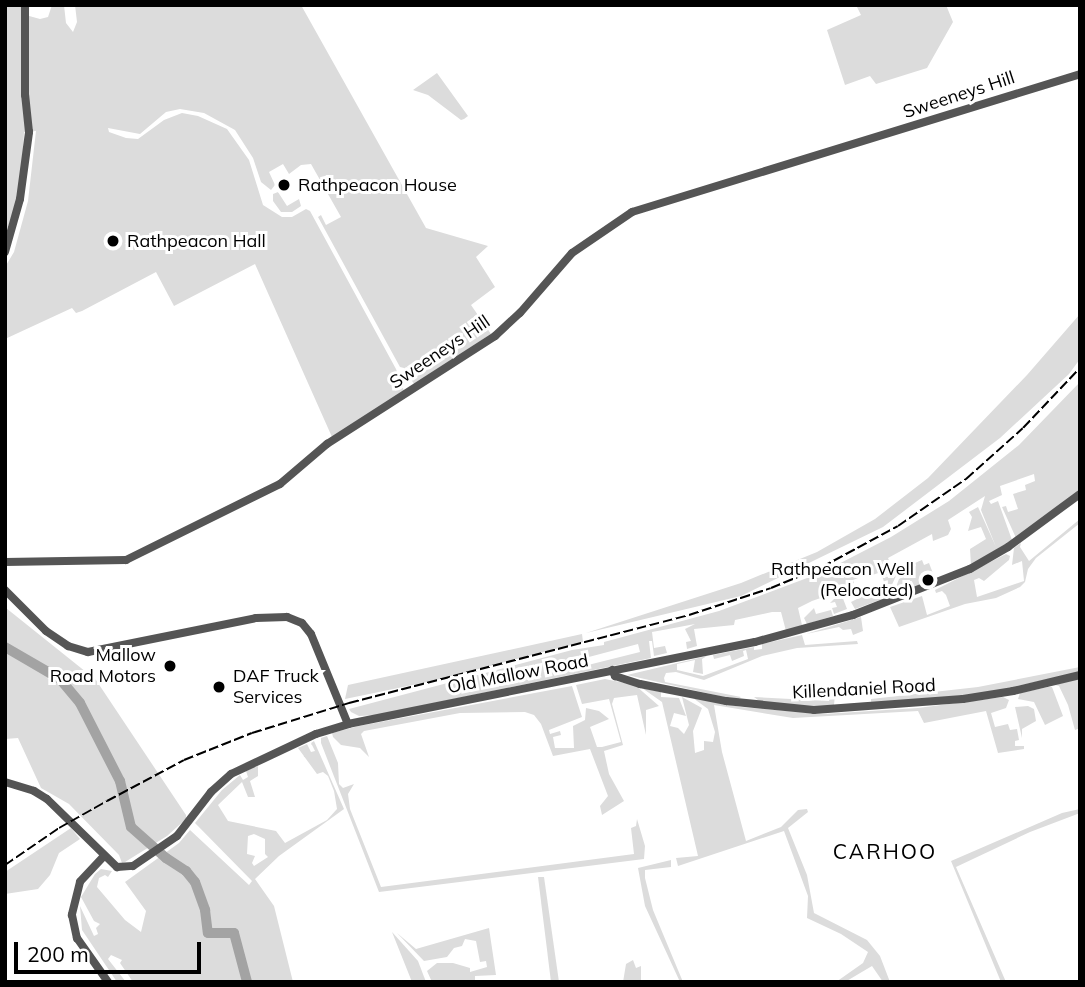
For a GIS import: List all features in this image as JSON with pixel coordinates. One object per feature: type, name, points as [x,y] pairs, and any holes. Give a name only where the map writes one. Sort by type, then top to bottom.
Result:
[{"type":"street","points":[[5,252],[20,200],[29,132],[25,96],[25,5]]},
{"type":"street","name":"Sweeneys Hill","points":[[5,562],[126,560],[280,484],[327,444],[495,336],[520,313],[572,253],[632,212],[1080,74]]},
{"type":"street","name":"Old Mallow Road","points":[[5,782],[34,791],[47,799],[117,867],[133,866],[177,836],[211,792],[231,774],[276,750],[348,724],[793,633],[922,590],[994,556],[1080,494]]},
{"type":"street","points":[[5,590],[47,631],[68,646],[88,652],[256,618],[287,617],[302,624],[311,634],[348,724]]},
{"type":"street","name":"Killendaniel Road","points":[[612,670],[615,677],[640,684],[726,701],[814,710],[952,701],[1013,691],[1080,675]]},
{"type":"street","points":[[104,856],[80,882],[72,915],[77,938],[108,982]]},
{"type":"shaded area","points":[[5,5],[22,5],[22,14],[40,19],[48,17],[52,5],[64,5],[66,23],[73,32],[77,22],[75,5],[301,5],[426,228],[488,246],[476,257],[495,287],[471,305],[491,334],[414,384],[404,368],[400,367],[318,217],[321,215],[326,225],[341,217],[311,164],[301,165],[289,174],[283,164],[269,172],[275,185],[271,190],[261,182],[253,158],[235,130],[204,113],[180,109],[166,112],[140,134],[108,128],[109,132],[138,139],[164,120],[182,113],[198,116],[227,129],[249,160],[263,205],[282,217],[292,217],[306,209],[310,211],[396,369],[404,391],[332,437],[255,264],[174,306],[156,272],[82,311],[76,313],[72,308],[5,339],[5,267],[14,252],[28,201],[36,131],[24,132],[22,174],[15,209],[5,234]]},
{"type":"shaded area","points":[[856,5],[946,5],[953,22],[927,68],[876,84],[870,76],[845,85],[827,30],[861,15]]},
{"type":"shaded area","points":[[437,73],[468,116],[464,119],[461,120],[428,95],[413,90]]},
{"type":"shaded area","points":[[278,192],[287,206],[299,199],[301,206],[292,212],[281,212],[273,201],[273,194]]},
{"type":"shaded area","points":[[1080,314],[1080,359],[1069,374],[1000,438],[883,527],[741,596],[586,633],[741,583],[817,552],[875,519],[928,478],[1027,375]]},
{"type":"shaded area","points":[[1080,382],[1080,491],[1016,538],[1002,507],[1006,506],[1008,512],[1018,509],[1013,494],[1026,490],[1025,485],[1035,481],[1034,474],[1000,486],[1002,495],[989,501],[991,504],[998,501],[1012,540],[971,565],[970,549],[986,539],[981,527],[968,531],[972,517],[969,512],[978,507],[996,547],[981,510],[985,496],[948,520],[951,529],[948,535],[933,541],[932,534],[888,558],[896,576],[889,591],[882,588],[884,582],[881,572],[864,578],[859,570],[855,572],[858,578],[853,580],[854,583],[839,588],[847,609],[834,614],[832,608],[837,607],[835,602],[830,603],[835,598],[832,594],[812,601],[798,608],[802,625],[786,631],[781,612],[772,612],[735,620],[734,625],[694,629],[697,646],[687,649],[686,642],[691,641],[685,629],[695,624],[652,632],[654,648],[665,646],[667,653],[654,656],[652,641],[649,641],[651,658],[377,715],[359,716],[349,709],[572,650],[604,645],[604,642],[719,611],[823,572],[891,537],[949,501],[1019,445]],"holes":[[[638,644],[640,652],[588,665],[585,658]]]},
{"type":"shaded area","points":[[1080,519],[1080,523],[1036,558],[1028,569],[1025,582],[1020,587],[996,598],[965,604],[899,627],[890,607],[922,596],[927,615],[950,606],[946,595],[942,591],[936,593],[935,590],[1006,554],[1010,556],[1009,560],[984,581],[979,578],[974,580],[977,597],[1024,581],[1022,561],[1012,565],[1014,548],[1021,543],[1020,547],[1029,561]]},
{"type":"shaded area","points":[[922,560],[924,565],[929,563],[936,581],[893,595],[899,579],[910,573],[909,569]]},
{"type":"shaded area","points":[[871,587],[878,597],[888,597],[855,609],[851,602],[865,595],[862,589]]},
{"type":"shaded area","points":[[6,608],[96,680],[186,815],[186,819],[167,836],[125,862],[122,863],[119,855],[69,804],[41,788],[18,738],[5,739]]},
{"type":"shaded area","points":[[814,608],[816,614],[831,610],[833,616],[807,624],[804,618]]},
{"type":"shaded area","points":[[861,617],[863,631],[853,635],[851,629],[843,630],[839,627],[806,634]]},
{"type":"shaded area","points":[[582,634],[583,642],[432,681],[345,699],[348,685]]},
{"type":"shaded area","points":[[802,635],[805,645],[857,641],[858,644],[797,648],[762,656],[704,680],[676,672],[666,673],[664,678],[665,682],[741,697],[737,700],[627,675],[707,656],[702,659],[703,674],[693,672],[695,660],[677,664],[677,670],[703,676],[748,659],[746,650],[743,651],[744,656],[732,661],[730,655],[714,659],[713,655],[754,647],[754,650],[762,649],[762,644]]},
{"type":"shaded area","points":[[1080,667],[1080,672],[982,694],[833,708],[762,703],[754,697],[829,701],[831,694],[835,694],[834,705],[871,702],[871,699],[978,687]]},
{"type":"shaded area","points":[[1080,678],[1080,728],[1075,730],[1068,705],[1059,686],[1055,685]]},
{"type":"shaded area","points":[[605,679],[635,685],[659,706],[646,710],[646,735],[637,695],[614,698],[612,704],[623,745],[604,751],[609,774],[624,801],[602,815],[600,806],[608,796],[590,749],[553,756],[541,724],[534,715],[525,712],[460,713],[364,731],[361,734],[369,757],[360,748],[341,745],[332,733],[572,686],[582,717],[549,730],[550,734],[560,731],[561,735],[553,737],[555,748],[574,748],[573,726],[585,720],[586,708],[599,711],[609,719],[590,727],[597,747],[602,747],[621,742],[609,699],[582,704],[576,685]]},
{"type":"shaded area","points":[[1052,687],[1063,716],[1045,725],[1034,702],[1018,699],[1020,693]]},
{"type":"shaded area","points":[[642,688],[661,692],[661,697],[679,698],[686,716],[674,713],[670,726],[678,728],[684,734],[689,725],[682,697],[702,708],[693,731],[695,753],[704,750],[704,741],[713,742],[715,732],[708,709],[693,698],[741,707],[823,714],[918,708],[1003,697],[1009,700],[1006,708],[991,713],[995,727],[1008,724],[1010,730],[1017,729],[1019,740],[1015,741],[1015,746],[1024,746],[1024,749],[998,753],[986,711],[924,723],[918,711],[793,718],[714,705],[722,752],[746,841],[781,827],[798,810],[807,809],[808,812],[788,828],[807,875],[814,913],[867,940],[880,956],[890,982],[883,982],[872,966],[845,982],[836,982],[863,963],[868,952],[841,934],[807,918],[808,896],[784,831],[678,866],[676,858],[698,856],[662,702]]},
{"type":"shaded area","points":[[1028,706],[1034,709],[1036,721],[1022,729],[1022,738],[1015,707]]},
{"type":"shaded area","points":[[327,736],[338,763],[339,784],[343,788],[354,784],[348,794],[350,809],[381,887],[634,854],[631,828],[636,826],[637,819],[645,846],[644,859],[379,892],[321,743],[321,738]]},
{"type":"shaded area","points":[[314,741],[344,809],[279,856],[255,879],[274,906],[293,982],[133,982],[120,963],[122,960],[111,955],[108,959],[126,982],[117,982],[82,930],[80,906],[94,936],[98,934],[96,928],[100,924],[94,921],[81,897],[95,874],[101,869],[112,871],[108,877],[105,875],[99,878],[97,887],[125,920],[141,932],[146,911],[125,882],[179,843],[190,830],[249,885],[252,881],[195,823],[222,790],[240,775],[243,780],[248,777],[246,771],[258,766],[258,776],[250,781],[255,797],[248,797],[242,782],[218,805],[228,821],[276,831],[285,843],[327,820],[337,809],[328,776],[323,772],[317,774],[298,748],[307,744],[311,752],[315,751],[311,743]],"holes":[[[254,834],[265,839],[265,854],[268,857],[254,866],[252,863],[255,856],[247,854],[248,836]]]},
{"type":"shaded area","points":[[1080,809],[1080,813],[1030,832],[956,867],[1006,982],[1001,982],[951,861],[1062,813]]},
{"type":"shaded area","points":[[71,828],[80,839],[59,853],[50,875],[38,889],[5,894],[5,872]]},
{"type":"shaded area","points":[[671,860],[671,867],[645,870],[645,878],[653,910],[683,982],[680,982],[645,906],[638,868]]},
{"type":"shaded area","points":[[538,877],[544,877],[559,982],[551,982]]},
{"type":"shaded area","points":[[489,928],[496,975],[475,976],[475,982],[432,982],[427,971],[437,963],[453,963],[470,968],[470,972],[487,967],[486,961],[480,962],[476,941],[465,939],[462,946],[454,948],[447,957],[424,961],[397,933],[416,949]]},
{"type":"shaded area","points":[[392,932],[418,961],[426,982],[412,982]]},
{"type":"shaded area","points":[[633,960],[636,968],[641,966],[641,982],[623,982],[626,964]]},
{"type":"waterway","points":[[5,647],[60,679],[80,703],[120,781],[131,827],[166,858],[186,871],[195,882],[205,910],[208,933],[234,933],[247,982]]},
{"type":"railway","points":[[5,865],[59,828],[107,801],[184,760],[252,733],[349,703],[689,615],[771,588],[822,567],[898,526],[966,479],[1023,428],[1080,368]]},
{"type":"place","name":"Rathpeacon House","points":[[284,185]]},
{"type":"place","name":"Rathpeacon Hall","points":[[113,241]]},
{"type":"place","name":"Rathpeacon Well (Relocated)","points":[[928,580]]},
{"type":"place","name":"Mallow Road Motors","points":[[170,666]]},
{"type":"place","name":"DAF Truck Services","points":[[219,687]]},
{"type":"district","name":"CARHOO","points":[[885,851]]}]
